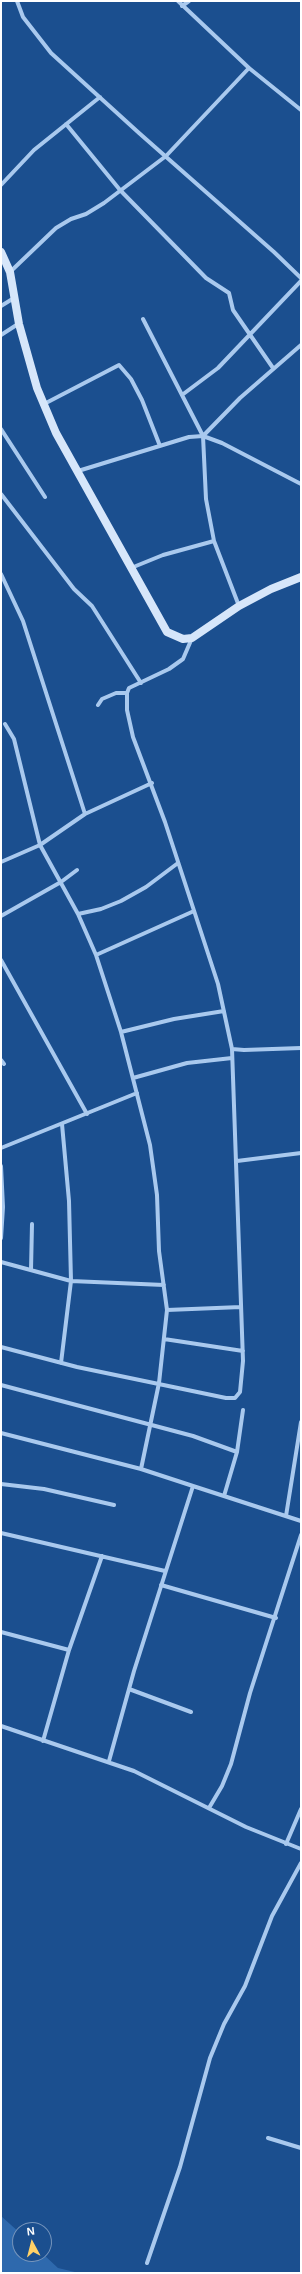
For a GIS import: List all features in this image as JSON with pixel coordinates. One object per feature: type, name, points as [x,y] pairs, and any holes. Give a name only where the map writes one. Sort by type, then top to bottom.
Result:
[{"type":"street","points":[[17,1],[23,18],[51,53],[274,252],[301,278]]},
{"type":"street","points":[[178,1],[249,68],[301,110]]},
{"type":"street","points":[[182,6],[188,1]]},
{"type":"street","points":[[10,272],[56,228],[71,219],[86,214],[166,156],[249,68]]},
{"type":"street","points":[[1,185],[34,150],[100,97]]},
{"type":"street","points":[[66,124],[120,190],[206,278],[228,293],[233,310],[273,368]]},
{"type":"street","points":[[1,252],[10,272],[19,324],[44,404],[56,432],[167,632],[183,640],[192,638],[240,606],[271,589],[301,577]]},
{"type":"street","points":[[182,395],[218,368],[301,281]]},
{"type":"street","points":[[1,306],[15,297]]},
{"type":"street","points":[[143,319],[203,436],[206,499],[214,541],[240,606]]},
{"type":"street","points":[[1,335],[19,324]]},
{"type":"street","points":[[203,436],[240,398],[301,345]]},
{"type":"street","points":[[44,404],[118,365],[131,379],[142,400],[160,446]]},
{"type":"street","points":[[1,429],[45,497]]},
{"type":"street","points":[[78,471],[189,437],[203,436],[222,443],[301,484]]},
{"type":"street","points":[[1,494],[74,589],[92,606],[141,682]]},
{"type":"street","points":[[131,569],[163,555],[214,541]]},
{"type":"street","points":[[1,574],[23,622],[85,814]]},
{"type":"street","points":[[1,1346],[61,1363],[226,1398],[235,1398],[240,1392],[242,1385],[243,1352],[232,1049],[218,984],[152,783],[133,737],[127,710],[127,693],[129,688],[169,669],[183,659],[192,638]]},
{"type":"street","points":[[98,704],[102,699],[116,693],[127,693]]},
{"type":"street","points":[[5,724],[14,739],[40,846],[78,914],[96,956],[121,1032],[150,1145],[157,1195],[159,1251],[167,1310],[158,1383],[142,1469]]},
{"type":"street","points":[[1,862],[40,846],[85,814],[152,783]]},
{"type":"street","points":[[78,914],[101,909],[122,900],[146,887],[178,863]]},
{"type":"street","points":[[1,916],[60,882],[77,870]]},
{"type":"street","points":[[96,956],[194,911]]},
{"type":"street","points":[[1,960],[87,1114]]},
{"type":"street","points":[[121,1032],[174,1019],[224,1011]]},
{"type":"street","points":[[232,1049],[301,1048]]},
{"type":"street","points":[[133,1078],[187,1063],[232,1058]]},
{"type":"street","points":[[1,1060],[4,1064],[1,1065]]},
{"type":"street","points":[[1,1148],[137,1093]]},
{"type":"street","points":[[61,1363],[70,1281],[69,1200],[62,1124]]},
{"type":"street","points":[[237,1160],[301,1153]]},
{"type":"street","points":[[1,1166],[3,1206],[1,1238]]},
{"type":"street","points":[[31,1270],[32,1224]]},
{"type":"street","points":[[1,1262],[70,1281],[164,1285]]},
{"type":"street","points":[[167,1310],[241,1307]]},
{"type":"street","points":[[164,1339],[243,1352]]},
{"type":"street","points":[[1,1385],[150,1426],[193,1436],[237,1452]]},
{"type":"street","points":[[224,1496],[237,1452],[243,1410]]},
{"type":"street","points":[[286,1516],[301,1422]]},
{"type":"street","points":[[1,1433],[142,1469],[301,1521]]},
{"type":"street","points":[[1,1484],[44,1489],[114,1505]]},
{"type":"street","points":[[109,1761],[129,1689],[192,1486]]},
{"type":"street","points":[[1,1533],[165,1571]]},
{"type":"street","points":[[209,1808],[222,1786],[231,1764],[250,1693],[276,1618],[301,1535]]},
{"type":"street","points":[[43,1741],[69,1650],[102,1556]]},
{"type":"street","points":[[161,1585],[276,1618]]},
{"type":"street","points":[[1,1632],[69,1650]]},
{"type":"street","points":[[129,1689],[191,1712]]},
{"type":"street","points":[[1,1726],[43,1741],[109,1761],[134,1771],[246,1827],[301,1849]]},
{"type":"street","points":[[286,1844],[301,1810]]},
{"type":"street","points":[[147,2263],[180,2166],[210,2058],[224,2024],[245,1986],[272,1916],[301,1863]]},
{"type":"street","points":[[268,2138],[301,2148]]},
{"type":"shaded area","points":[[1,2216],[12,2226],[12,2262],[52,2262],[58,2268],[79,2273],[1,2273]]}]
